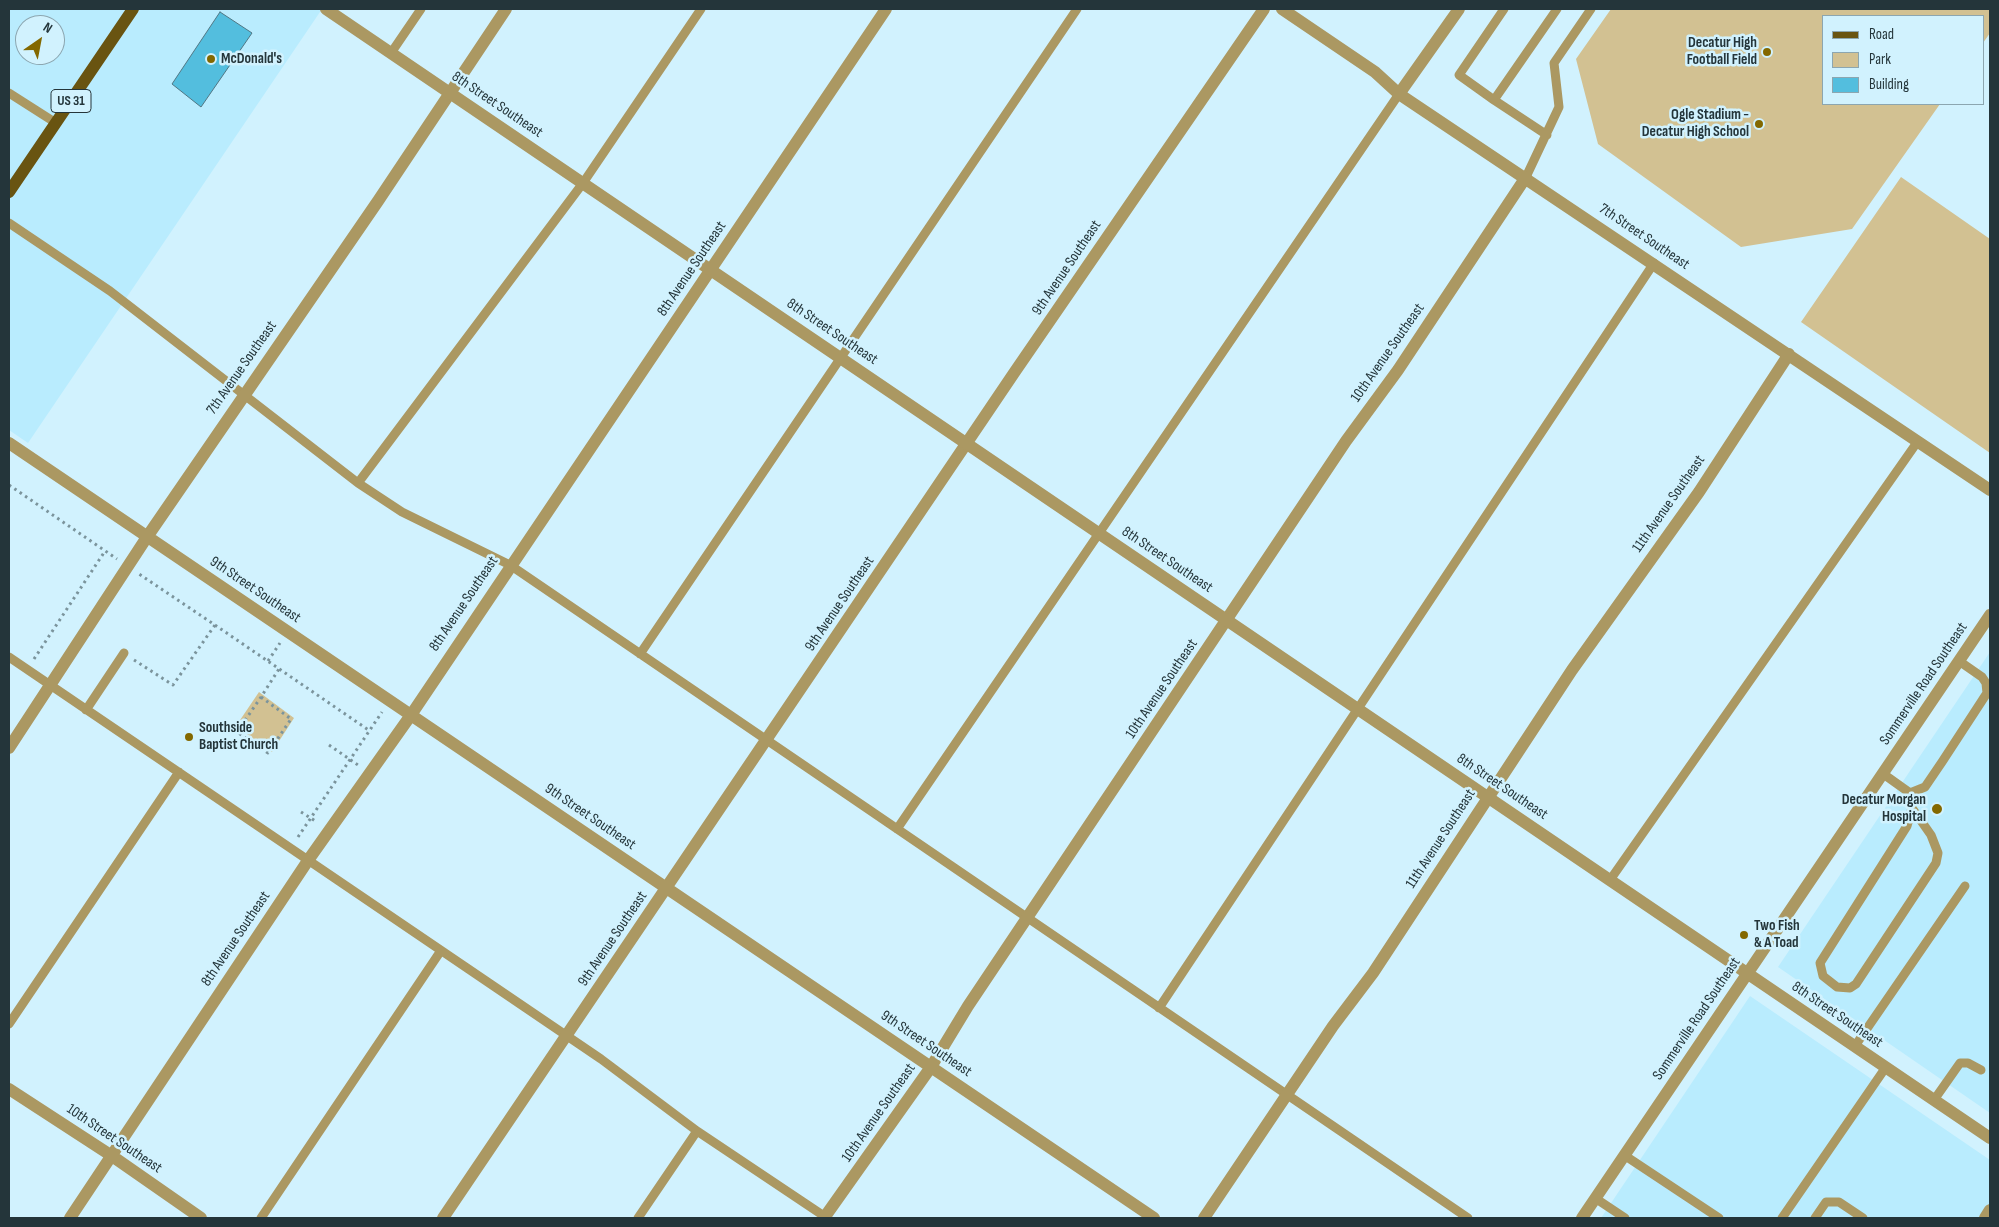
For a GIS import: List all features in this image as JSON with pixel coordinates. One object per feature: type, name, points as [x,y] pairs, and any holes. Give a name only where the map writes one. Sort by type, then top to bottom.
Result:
[{"type":"main road","name":"US 31","points":[[9,192],[133,9]]},
{"type":"street","name":"8th Street Southeast","points":[[326,9],[1990,1138]]},
{"type":"street","name":"7th Avenue Southeast","points":[[9,748],[147,537],[244,393],[378,201],[506,9]]},
{"type":"street","name":"8th Avenue Southeast","points":[[70,1218],[309,859],[410,715],[886,9]]},
{"type":"street","name":"9th Avenue Southeast","points":[[443,1218],[1264,9]]},
{"type":"street","name":"7th Street Southeast","points":[[1282,9],[1375,72],[1399,94],[1654,263],[1990,490]]},
{"type":"street","points":[[1399,94],[1459,9]]},
{"type":"street","name":"10th Avenue Southeast","points":[[825,1218],[931,1067],[968,1006],[1526,178]]},
{"type":"street","name":"11th Avenue Southeast","points":[[1204,1218],[1333,1026],[1373,973],[1572,670],[1699,492],[1789,354]]},
{"type":"street","name":"9th Street Southeast","points":[[9,443],[1154,1218]]},
{"type":"street","name":"Sommerville Road Southeast","points":[[1582,1218],[1990,615]]},
{"type":"street","name":"10th Street Southeast","points":[[9,1090],[112,1156],[201,1218]]},
{"type":"street","points":[[1984,1218],[1990,1210]]},
{"type":"lane","points":[[391,53],[420,9]]},
{"type":"lane","points":[[358,483],[584,183],[702,9]]},
{"type":"lane","points":[[640,654],[1076,9]]},
{"type":"lane","points":[[1504,9],[1459,75],[1547,135]]},
{"type":"lane","points":[[1494,100],[1557,9]]},
{"type":"lane","points":[[1526,178],[1559,107],[1554,62],[1591,9]]},
{"type":"lane","points":[[9,93],[56,123]]},
{"type":"lane","points":[[897,829],[1399,94]]},
{"type":"lane","points":[[9,223],[110,291],[358,483],[402,512],[510,565],[1468,1218]]},
{"type":"lane","points":[[1159,1008],[1360,709],[1654,263]]},
{"type":"lane","points":[[1610,880],[1918,441]]},
{"type":"lane","points":[[86,710],[124,653]]},
{"type":"lane","points":[[9,657],[309,859],[440,952],[601,1059],[697,1131],[825,1218]]},
{"type":"lane","points":[[1910,794],[1925,787],[1984,699],[1989,688],[1982,677],[1959,661]]},
{"type":"lane","points":[[9,1024],[179,772]]},
{"type":"lane","points":[[1882,774],[1910,794],[1912,808],[1907,826],[1820,963],[1823,976],[1838,987],[1850,988],[1856,984],[1936,863],[1938,853],[1931,835],[1912,808]]},
{"type":"lane","points":[[1855,1046],[1965,886]]},
{"type":"lane","points":[[261,1218],[440,952]]},
{"type":"lane","points":[[1934,1100],[1960,1063],[1968,1063],[1981,1070]]},
{"type":"lane","points":[[1782,1218],[1886,1067]]},
{"type":"lane","points":[[638,1218],[697,1131]]},
{"type":"lane","points":[[1624,1155],[1719,1218]]},
{"type":"lane","points":[[1595,1198],[1626,1218]]},
{"type":"lane","points":[[1815,1218],[1826,1202],[1839,1202],[1863,1218]]},
{"type":"path","points":[[9,486],[370,731]]},
{"type":"path","points":[[26,670],[105,551]]},
{"type":"path","points":[[124,653],[173,685],[215,625]]},
{"type":"path","points":[[268,661],[288,632]]},
{"type":"path","points":[[260,697],[290,719],[268,753],[237,732],[260,697],[279,669]]},
{"type":"path","points":[[291,847],[390,701]]},
{"type":"path","points":[[329,745],[370,773]]},
{"type":"shaded area","points":[[9,9],[322,9],[28,443],[9,430]]},
{"type":"shaded area","name":"Decatur Morgan Hospital","points":[[1990,652],[1990,1113],[1778,967]]},
{"type":"shaded area","points":[[1750,996],[1990,1160],[1990,1218],[1601,1218]]},
{"type":"green space","name":"Ogle Stadium - Decatur High School","points":[[1611,9],[1990,9],[1990,33],[1984,42],[1984,15],[1822,15],[1822,105],[1939,105],[1852,229],[1741,247],[1598,144],[1576,59]]},
{"type":"green space","points":[[1901,177],[1990,239],[1990,453],[1801,322]]},
{"type":"green space","points":[[259,692],[294,718],[272,752],[236,726]]},
{"type":"building","name":"McDonald's","points":[[220,12],[252,33],[201,107],[172,84]]},
{"type":"place","name":"Decatur High Football Field","points":[[1767,52]]},
{"type":"place","name":"McDonald's","points":[[211,59]]},
{"type":"place","name":"Ogle Stadium - Decatur High School","points":[[1759,124]]},
{"type":"place","name":"Southside Baptist Church","points":[[189,737]]},
{"type":"place","name":"Decatur Morgan Hospital","points":[[1937,809]]},
{"type":"place","name":"Two Fish & A Toad","points":[[1744,935]]}]
